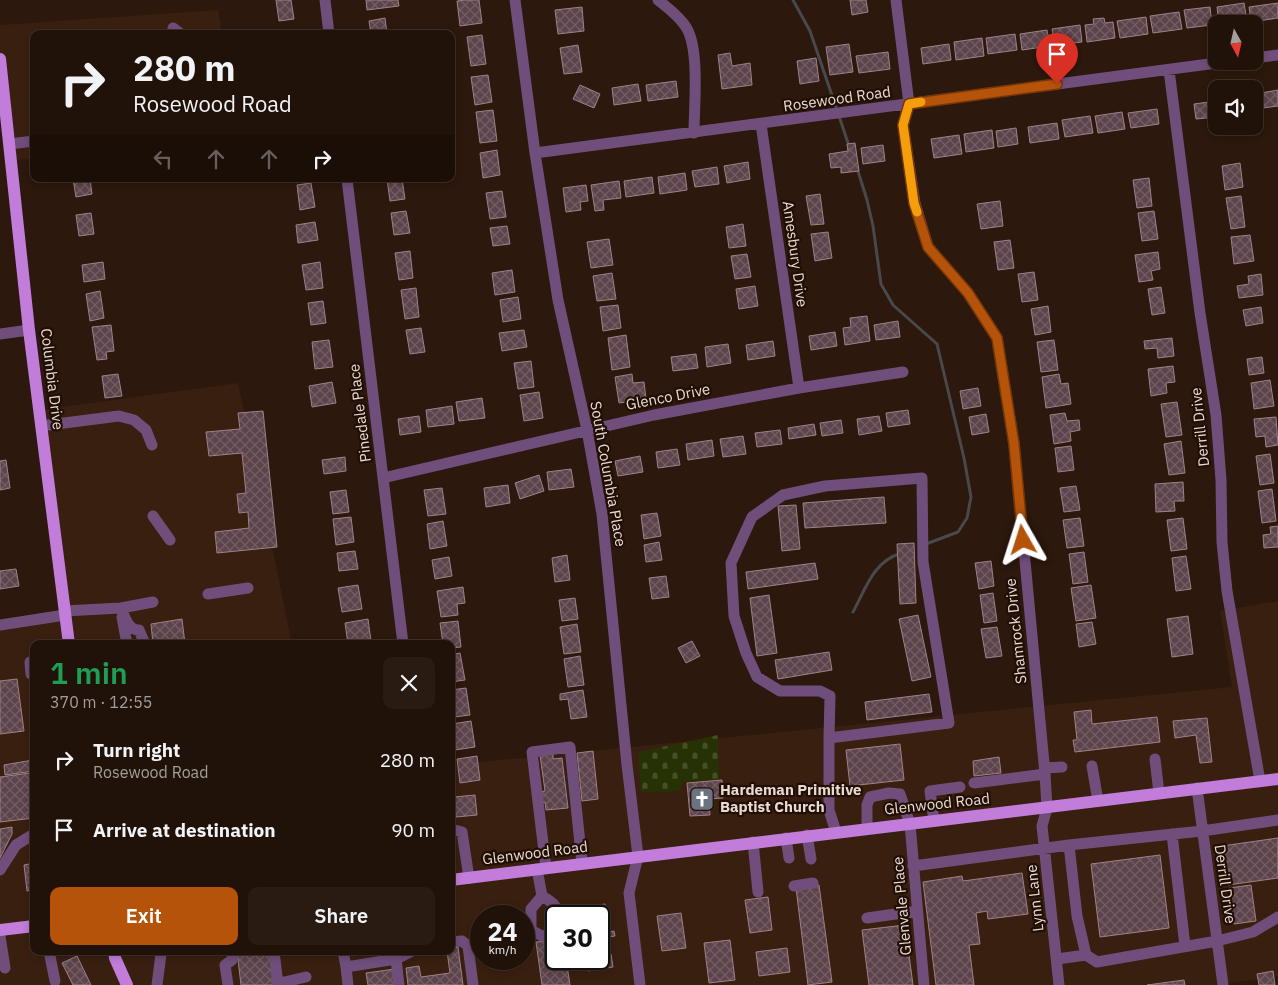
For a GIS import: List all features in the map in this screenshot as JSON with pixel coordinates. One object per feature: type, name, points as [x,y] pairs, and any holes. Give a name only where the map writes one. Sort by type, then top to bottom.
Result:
[{"type":"main road","name":"Columbia Drive","points":[[0,59],[29,330],[68,640]]},
{"type":"main road","name":"Glenwood Road","points":[[455,880],[1278,779]]},
{"type":"main road","points":[[0,930],[30,926]]},
{"type":"main road","points":[[115,955],[127,985]]},
{"type":"street","points":[[325,0],[329,30]]},
{"type":"street","name":"South Columbia Place","points":[[515,0],[535,153],[558,300],[587,430],[602,514],[626,757],[638,856],[629,893],[640,985]]},
{"type":"street","points":[[658,0],[676,14],[692,39],[694,58],[694,133]]},
{"type":"street","name":"Shamrock Drive","points":[[896,0],[909,104],[903,125],[914,203],[928,247],[968,293],[997,338],[1014,444],[1047,808]]},
{"type":"street","points":[[1263,57],[1278,55]]},
{"type":"street","name":"Rosewood Road","points":[[535,153],[1208,64]]},
{"type":"street","name":"Derrill Drive","points":[[1168,70],[1200,313],[1216,416],[1221,480],[1222,542],[1228,591],[1260,781]]},
{"type":"street","name":"Amesbury Drive","points":[[761,124],[799,388]]},
{"type":"street","points":[[9,144],[30,141]]},
{"type":"street","name":"Pinedale Place","points":[[347,182],[403,640]]},
{"type":"street","points":[[0,334],[29,330]]},
{"type":"street","name":"Glenco Drive","points":[[384,478],[654,414],[799,388],[903,372]]},
{"type":"street","points":[[41,426],[119,416],[134,420],[146,430],[152,445]]},
{"type":"street","points":[[829,738],[949,723],[923,562],[922,478],[825,486],[783,495],[752,517],[731,563],[734,616],[746,653],[757,677],[780,691],[820,691],[830,696],[829,738],[829,810],[836,832]]},
{"type":"street","points":[[153,516],[170,540]]},
{"type":"street","points":[[208,594],[248,588]]},
{"type":"street","points":[[0,625],[64,613],[121,608],[153,602]]},
{"type":"street","points":[[121,608],[126,640]]},
{"type":"street","points":[[121,608],[129,625],[134,630],[139,630],[143,640]]},
{"type":"street","points":[[545,935],[542,936],[532,930],[531,909],[542,896],[540,833],[532,752],[570,747],[582,863]]},
{"type":"street","points":[[1155,759],[1159,793]]},
{"type":"street","points":[[1092,766],[1098,801]]},
{"type":"street","points":[[974,783],[1062,767]]},
{"type":"street","points":[[934,821],[930,791],[960,787]]},
{"type":"street","name":"Derrill Drive","points":[[1197,788],[1223,985]]},
{"type":"street","name":"Glenvale Place","points":[[867,828],[867,805],[870,797],[889,793],[900,794],[910,824],[924,985]]},
{"type":"street","name":"Lynn Lane","points":[[1047,808],[1042,826],[1060,985]]},
{"type":"street","points":[[914,866],[1044,848],[1202,831],[1278,820]]},
{"type":"street","points":[[455,830],[462,832],[469,878]]},
{"type":"street","points":[[1172,834],[1185,946]]},
{"type":"street","points":[[808,835],[810,859]]},
{"type":"street","points":[[0,870],[16,845],[30,836]]},
{"type":"street","points":[[786,838],[789,858]]},
{"type":"street","points":[[753,842],[758,892]]},
{"type":"street","points":[[1069,845],[1077,916],[1086,955]]},
{"type":"street","points":[[794,886],[813,883]]},
{"type":"street","points":[[542,896],[555,905]]},
{"type":"street","points":[[867,918],[917,911]]},
{"type":"street","points":[[1057,960],[1086,955],[1097,962],[1217,941],[1253,932],[1278,917]]},
{"type":"street","points":[[0,936],[5,968]]},
{"type":"street","points":[[455,942],[462,941],[468,946],[473,985]]},
{"type":"street","points":[[50,955],[55,981]]},
{"type":"street","points":[[157,985],[161,955]]},
{"type":"street","points":[[228,985],[225,964],[232,960],[233,955]]},
{"type":"street","points":[[275,955],[279,985],[306,977]]},
{"type":"street","points":[[344,955],[348,985]]},
{"type":"street","points":[[346,967],[396,959],[404,955]]},
{"type":"street","points":[[396,959],[399,985]]},
{"type":"shaded area","points":[[218,10],[221,30],[30,30],[30,159],[11,160],[0,60],[0,25]]},
{"type":"shaded area","points":[[238,383],[291,640],[30,640],[30,955],[455,955],[455,765],[1232,687],[1220,611],[1278,601],[1278,976],[1217,985],[0,985],[0,619],[62,610],[33,411]]},
{"type":"green space","points":[[718,735],[719,779],[683,782],[679,791],[641,792],[638,752]]},
{"type":"building","points":[[276,0],[291,0],[294,19],[279,21]]},
{"type":"building","points":[[366,0],[398,0],[399,6],[367,10]]},
{"type":"building","points":[[479,0],[482,23],[460,26],[457,1]]},
{"type":"building","points":[[850,0],[866,0],[868,12],[852,15]]},
{"type":"building","points":[[1244,3],[1246,15],[1218,15],[1217,7]]},
{"type":"building","points":[[1278,3],[1278,18],[1263,20],[1263,15],[1250,15],[1249,7]]},
{"type":"building","points":[[582,7],[584,31],[558,34],[555,10]]},
{"type":"building","points":[[1210,7],[1211,15],[1208,15],[1208,25],[1187,28],[1184,10]]},
{"type":"building","points":[[1179,12],[1182,29],[1153,33],[1150,16]]},
{"type":"building","points":[[1146,17],[1148,34],[1120,38],[1117,21]]},
{"type":"building","points":[[385,18],[386,30],[370,30],[369,21]]},
{"type":"building","points":[[1104,18],[1105,23],[1113,22],[1115,38],[1087,42],[1085,25],[1094,24],[1093,19]]},
{"type":"building","points":[[1080,25],[1082,42],[1055,45],[1052,29]]},
{"type":"building","points":[[1047,30],[1050,46],[1022,50],[1020,34]]},
{"type":"building","points":[[1015,34],[1017,50],[988,54],[986,38]]},
{"type":"building","points":[[482,35],[486,64],[471,66],[467,37]]},
{"type":"building","points":[[982,38],[984,56],[956,60],[954,42]]},
{"type":"building","points":[[849,44],[853,72],[830,75],[826,47]]},
{"type":"building","points":[[949,44],[951,60],[923,64],[921,48]]},
{"type":"building","points":[[578,45],[582,72],[564,74],[560,48]]},
{"type":"building","points":[[888,52],[890,69],[859,73],[856,56]]},
{"type":"building","points":[[730,53],[732,66],[750,63],[752,85],[722,89],[718,55]]},
{"type":"building","points":[[816,58],[819,81],[800,84],[797,61]]},
{"type":"building","points":[[488,75],[492,102],[475,105],[471,77]]},
{"type":"building","points":[[676,81],[678,97],[648,101],[646,85]]},
{"type":"building","points":[[638,84],[641,101],[614,105],[612,88]]},
{"type":"building","points":[[580,85],[600,94],[594,108],[573,99]]},
{"type":"building","points":[[1278,90],[1278,106],[1263,108],[1263,93]]},
{"type":"building","points":[[1208,102],[1208,118],[1196,119],[1194,104]]},
{"type":"building","points":[[1157,109],[1159,124],[1131,128],[1128,113]]},
{"type":"building","points":[[493,110],[497,141],[480,143],[476,112]]},
{"type":"building","points":[[1122,112],[1125,129],[1098,133],[1095,116]]},
{"type":"building","points":[[1090,116],[1093,133],[1065,137],[1062,120]]},
{"type":"building","points":[[1057,123],[1059,139],[1030,143],[1028,127]]},
{"type":"building","points":[[1016,128],[1018,144],[998,147],[996,131]]},
{"type":"building","points":[[992,130],[994,148],[966,152],[964,134]]},
{"type":"building","points":[[959,135],[962,154],[934,158],[931,139]]},
{"type":"building","points":[[855,143],[859,171],[841,173],[841,167],[831,168],[829,154],[848,151],[847,144]]},
{"type":"building","points":[[883,145],[885,161],[863,164],[861,148]]},
{"type":"building","points":[[497,150],[500,175],[483,178],[480,153]]},
{"type":"building","points":[[748,162],[750,179],[727,183],[724,166]]},
{"type":"building","points":[[1240,163],[1243,187],[1225,190],[1222,166]]},
{"type":"building","points":[[717,167],[719,184],[695,187],[692,171]]},
{"type":"building","points":[[685,173],[687,190],[660,194],[658,177]]},
{"type":"building","points":[[652,177],[654,193],[626,197],[624,181]]},
{"type":"building","points":[[1149,178],[1152,206],[1137,208],[1133,180]]},
{"type":"building","points":[[619,181],[621,198],[603,200],[604,210],[595,211],[591,185]]},
{"type":"building","points":[[74,182],[90,182],[92,194],[76,197]]},
{"type":"building","points":[[387,182],[402,182],[405,199],[390,201]]},
{"type":"building","points":[[311,183],[315,207],[300,210],[297,185]]},
{"type":"building","points":[[586,185],[588,201],[580,202],[581,210],[566,212],[563,188]]},
{"type":"building","points":[[502,191],[506,217],[490,219],[486,193]]},
{"type":"building","points":[[820,194],[824,224],[811,225],[806,196]]},
{"type":"building","points":[[1241,196],[1245,227],[1231,229],[1226,198]]},
{"type":"building","points":[[1000,201],[1003,226],[981,229],[977,204]]},
{"type":"building","points":[[406,211],[410,233],[394,235],[391,213]]},
{"type":"building","points":[[1154,211],[1158,239],[1142,241],[1138,213]]},
{"type":"building","points":[[91,213],[94,234],[79,236],[76,215]]},
{"type":"building","points":[[315,222],[318,240],[298,243],[296,225]]},
{"type":"building","points":[[743,224],[746,246],[729,248],[726,227]]},
{"type":"building","points":[[507,226],[510,244],[493,246],[490,228]]},
{"type":"building","points":[[828,232],[832,258],[815,261],[811,234]]},
{"type":"building","points":[[1250,235],[1254,261],[1234,264],[1231,237]]},
{"type":"building","points":[[609,239],[613,265],[591,268],[587,242]]},
{"type":"building","points":[[1010,240],[1014,268],[998,270],[994,242]]},
{"type":"building","points":[[410,251],[413,278],[399,280],[395,253]]},
{"type":"building","points":[[1158,252],[1160,269],[1151,271],[1153,280],[1139,282],[1135,255]]},
{"type":"building","points":[[747,254],[751,277],[735,279],[731,256]]},
{"type":"building","points":[[103,262],[105,279],[84,282],[82,265]]},
{"type":"building","points":[[320,262],[323,288],[306,290],[302,265]]},
{"type":"building","points":[[512,270],[515,292],[495,295],[492,273]]},
{"type":"building","points":[[1034,272],[1038,300],[1022,302],[1018,274]]},
{"type":"building","points":[[612,273],[616,299],[597,301],[593,276]]},
{"type":"building","points":[[1261,274],[1263,295],[1239,298],[1237,286],[1249,284],[1248,276]]},
{"type":"building","points":[[755,286],[758,306],[739,309],[736,289]]},
{"type":"building","points":[[1161,287],[1165,313],[1152,315],[1148,289]]},
{"type":"building","points":[[416,288],[419,317],[405,319],[401,290]]},
{"type":"building","points":[[100,291],[104,318],[90,321],[86,294]]},
{"type":"building","points":[[518,297],[521,319],[503,322],[500,300]]},
{"type":"building","points":[[323,301],[326,323],[311,325],[308,303]]},
{"type":"building","points":[[618,305],[621,328],[603,331],[600,307]]},
{"type":"building","points":[[1048,306],[1051,332],[1035,335],[1031,309]]},
{"type":"building","points":[[1261,307],[1263,323],[1246,326],[1243,310]]},
{"type":"building","points":[[867,316],[870,341],[845,345],[843,328],[851,327],[850,318]]},
{"type":"building","points":[[898,321],[900,337],[876,340],[874,325]]},
{"type":"building","points":[[111,325],[114,351],[106,352],[107,359],[97,360],[92,327]]},
{"type":"building","points":[[421,328],[425,352],[410,354],[406,330]]},
{"type":"building","points":[[524,330],[527,347],[502,351],[499,333]]},
{"type":"building","points":[[835,332],[837,346],[811,350],[809,336]]},
{"type":"building","points":[[626,335],[630,367],[612,370],[608,338]]},
{"type":"building","points":[[1172,338],[1174,356],[1158,358],[1157,348],[1145,349],[1144,341]]},
{"type":"building","points":[[329,340],[333,367],[315,369],[312,342]]},
{"type":"building","points":[[1054,340],[1058,370],[1041,372],[1037,342]]},
{"type":"building","points":[[773,341],[775,356],[748,360],[746,345]]},
{"type":"building","points":[[728,344],[731,363],[707,367],[705,347]]},
{"type":"building","points":[[696,354],[698,368],[673,371],[671,357]]},
{"type":"building","points":[[1262,357],[1264,373],[1249,375],[1247,359]]},
{"type":"building","points":[[531,361],[534,387],[518,389],[514,363]]},
{"type":"building","points":[[1173,366],[1175,382],[1166,383],[1167,393],[1151,396],[1148,369]]},
{"type":"building","points":[[118,374],[122,396],[105,398],[102,376]]},
{"type":"building","points":[[632,374],[633,383],[644,382],[646,399],[619,403],[615,377]]},
{"type":"building","points":[[1059,374],[1061,384],[1068,383],[1071,404],[1046,408],[1042,377]]},
{"type":"building","points":[[1270,380],[1274,406],[1254,409],[1251,383]]},
{"type":"building","points":[[332,382],[336,403],[312,407],[309,386]]},
{"type":"building","points":[[978,388],[981,406],[963,409],[960,391]]},
{"type":"building","points":[[539,392],[543,418],[524,421],[520,395]]},
{"type":"building","points":[[482,398],[485,418],[459,421],[456,402]]},
{"type":"building","points":[[1177,402],[1182,435],[1166,437],[1161,404]]},
{"type":"building","points":[[452,406],[454,424],[428,427],[426,410]]},
{"type":"building","points":[[908,410],[910,424],[888,427],[886,413]]},
{"type":"building","points":[[263,411],[277,547],[217,553],[215,532],[249,528],[248,512],[239,513],[237,494],[246,493],[242,453],[209,456],[206,432],[240,429],[238,413]]},
{"type":"building","points":[[1065,413],[1067,421],[1079,420],[1080,430],[1070,432],[1071,441],[1054,444],[1050,415]]},
{"type":"building","points":[[986,414],[989,432],[972,435],[969,417]]},
{"type":"building","points":[[419,416],[421,432],[400,435],[398,419]]},
{"type":"building","points":[[879,416],[882,431],[859,435],[857,419]]},
{"type":"building","points":[[1276,417],[1278,445],[1266,447],[1265,436],[1256,437],[1254,419]]},
{"type":"building","points":[[841,420],[843,433],[822,436],[820,423]]},
{"type":"building","points":[[814,424],[816,435],[789,439],[788,428]]},
{"type":"building","points":[[780,430],[782,444],[757,447],[755,433]]},
{"type":"building","points":[[743,436],[746,454],[723,457],[720,439]]},
{"type":"building","points":[[712,440],[714,456],[688,460],[686,444]]},
{"type":"building","points":[[1181,441],[1185,473],[1169,475],[1164,444]]},
{"type":"building","points":[[1071,446],[1074,470],[1058,472],[1055,448]]},
{"type":"building","points":[[677,449],[680,465],[658,468],[656,452]]},
{"type":"building","points":[[1270,454],[1274,483],[1260,485],[1256,456]]},
{"type":"building","points":[[640,456],[643,472],[618,476],[615,461]]},
{"type":"building","points":[[345,457],[346,471],[324,474],[322,460]]},
{"type":"building","points":[[6,460],[10,488],[0,490],[0,461]]},
{"type":"building","points":[[571,469],[574,487],[549,490],[547,472]]},
{"type":"building","points":[[539,475],[544,491],[520,499],[515,483]]},
{"type":"building","points":[[1183,482],[1184,501],[1174,501],[1175,511],[1156,512],[1155,484]]},
{"type":"building","points":[[508,485],[510,503],[486,507],[484,488]]},
{"type":"building","points":[[1076,486],[1080,510],[1064,512],[1060,488]]},
{"type":"building","points":[[442,488],[446,514],[428,516],[424,490]]},
{"type":"building","points":[[1272,489],[1276,521],[1262,523],[1258,491]]},
{"type":"building","points":[[346,490],[349,512],[333,514],[330,492]]},
{"type":"building","points":[[884,497],[886,523],[805,528],[803,503]]},
{"type":"building","points":[[796,505],[800,549],[782,551],[778,506]]},
{"type":"building","points":[[657,513],[661,536],[644,539],[641,515]]},
{"type":"building","points":[[351,517],[354,542],[336,545],[333,519]]},
{"type":"building","points":[[1080,518],[1084,546],[1067,548],[1063,520]]},
{"type":"building","points":[[1183,518],[1187,549],[1171,551],[1167,520]]},
{"type":"building","points":[[443,521],[447,546],[430,549],[427,524]]},
{"type":"building","points":[[1278,526],[1278,547],[1264,548],[1263,535],[1271,534],[1270,527]]},
{"type":"building","points":[[659,542],[662,560],[646,562],[644,545]]},
{"type":"building","points":[[914,543],[916,603],[900,604],[897,544]]},
{"type":"building","points":[[355,551],[358,569],[339,571],[337,553]]},
{"type":"building","points":[[1084,552],[1088,582],[1073,584],[1069,554]]},
{"type":"building","points":[[567,555],[570,580],[555,582],[552,558]]},
{"type":"building","points":[[1186,556],[1191,589],[1176,591],[1172,558]]},
{"type":"building","points":[[449,557],[452,576],[435,579],[432,560]]},
{"type":"building","points":[[991,561],[994,586],[979,589],[975,563]]},
{"type":"building","points":[[815,563],[818,579],[748,589],[746,572]]},
{"type":"building","points":[[16,569],[19,586],[0,589],[0,571]]},
{"type":"building","points":[[666,576],[669,597],[652,599],[649,578]]},
{"type":"building","points":[[358,585],[362,609],[342,612],[338,588]]},
{"type":"building","points":[[1091,585],[1096,618],[1076,621],[1071,588]]},
{"type":"building","points":[[463,587],[465,603],[457,604],[458,615],[441,617],[437,591]]},
{"type":"building","points":[[993,593],[997,621],[984,623],[980,595]]},
{"type":"building","points":[[769,595],[777,653],[757,656],[750,598]]},
{"type":"building","points":[[575,598],[578,619],[562,621],[559,600]]},
{"type":"building","points":[[918,615],[931,677],[912,681],[899,619]]},
{"type":"building","points":[[1188,616],[1193,654],[1172,657],[1167,619]]},
{"type":"building","points":[[182,619],[185,640],[153,640],[151,624]]},
{"type":"building","points":[[368,619],[371,640],[347,640],[345,623]]},
{"type":"building","points":[[458,621],[461,647],[455,648],[455,640],[442,640],[440,623]]},
{"type":"building","points":[[1092,622],[1096,644],[1079,647],[1076,624]]},
{"type":"building","points":[[577,624],[581,652],[564,654],[560,627]]},
{"type":"building","points":[[997,627],[1002,656],[986,658],[981,629]]},
{"type":"building","points":[[692,641],[700,656],[686,663],[678,648]]},
{"type":"building","points":[[829,652],[832,670],[778,679],[775,660]]},
{"type":"building","points":[[460,653],[465,680],[455,681],[455,654]]},
{"type":"building","points":[[580,656],[584,685],[568,687],[564,659]]},
{"type":"building","points":[[17,679],[24,731],[0,734],[0,681]]},
{"type":"building","points":[[466,688],[470,715],[455,717],[455,689]]},
{"type":"building","points":[[583,690],[587,717],[571,719],[568,699],[560,700],[560,694]]},
{"type":"building","points":[[929,694],[932,712],[867,720],[865,702]]},
{"type":"building","points":[[1091,710],[1092,724],[1157,717],[1160,742],[1075,752],[1073,740],[1077,740],[1074,712]]},
{"type":"building","points":[[1207,718],[1212,762],[1200,763],[1196,735],[1175,738],[1173,721]]},
{"type":"building","points":[[471,721],[475,747],[455,750],[455,724]]},
{"type":"building","points":[[900,744],[904,780],[850,786],[846,750]]},
{"type":"building","points":[[593,751],[598,799],[582,801],[577,753]]},
{"type":"building","points":[[553,754],[553,759],[562,758],[568,808],[546,810],[545,802],[541,803],[540,792],[545,791],[540,755]]},
{"type":"building","points":[[477,756],[480,780],[460,783],[457,759]]},
{"type":"building","points":[[999,757],[1001,773],[974,776],[973,761]]},
{"type":"building","points":[[30,761],[30,772],[5,775],[4,765]]},
{"type":"building","points":[[30,773],[30,818],[0,822],[0,777]]},
{"type":"building","name":"Hardeman Primitive Baptist Church","points":[[722,780],[723,798],[709,799],[710,815],[690,816],[687,783]]},
{"type":"building","points":[[475,795],[477,815],[456,817],[455,797]]},
{"type":"building","points":[[12,827],[12,834],[0,858],[0,829]]},
{"type":"building","points":[[1278,838],[1278,878],[1228,885],[1222,846]]},
{"type":"building","points":[[1160,855],[1169,928],[1100,937],[1091,864]]},
{"type":"building","points":[[30,864],[30,891],[27,891],[24,865]]},
{"type":"building","points":[[1022,873],[1028,914],[988,919],[987,911],[976,913],[980,944],[969,945],[974,985],[936,985],[923,882],[962,876],[963,881]]},
{"type":"building","points":[[819,885],[832,982],[808,985],[796,888]]},
{"type":"building","points":[[1251,885],[1256,921],[1234,924],[1229,888]]},
{"type":"building","points":[[768,897],[772,930],[750,933],[745,900]]},
{"type":"building","points":[[681,913],[686,948],[662,951],[657,916]]},
{"type":"building","points":[[905,925],[913,985],[869,985],[862,930]]},
{"type":"building","points":[[614,931],[615,936],[610,937],[610,932]]},
{"type":"building","points":[[730,940],[735,980],[709,983],[704,943]]},
{"type":"building","points":[[545,941],[545,970],[568,970],[570,985],[542,985],[536,942]]},
{"type":"building","points":[[455,947],[458,947],[463,985],[408,985],[406,968],[419,966],[421,977],[450,973],[448,955],[455,955]]},
{"type":"building","points":[[787,948],[790,972],[759,976],[756,952]]},
{"type":"building","points":[[610,954],[613,967],[610,967]]},
{"type":"building","points":[[237,955],[271,955],[275,985],[241,985]]},
{"type":"building","points":[[77,956],[91,985],[73,985],[62,963]]},
{"type":"building","points":[[395,969],[397,985],[368,985],[366,973]]},
{"type":"building","points":[[1273,971],[1275,985],[1259,985],[1257,974]]},
{"type":"building","points":[[1184,980],[1185,985],[1147,985]]},
{"type":"waterway","points":[[793,0],[810,31],[837,110]]},
{"type":"waterway","points":[[839,116],[849,146]]},
{"type":"waterway","points":[[857,168],[873,226],[881,284],[893,305],[937,344],[964,458],[971,497],[967,518],[958,532],[926,544]]},
{"type":"waterway","points":[[853,612],[877,569],[891,557],[901,553]]},
{"type":"slow traffic","points":[[917,212],[914,203],[903,125],[909,104],[921,102]]},
{"type":"place","name":"Hardeman Primitive Baptist Church","points":[[702,799]]},
{"type":"route","points":[[1023,540],[1014,444],[997,338],[968,293],[928,247],[914,203],[903,125],[909,104],[1057,84]]}]
